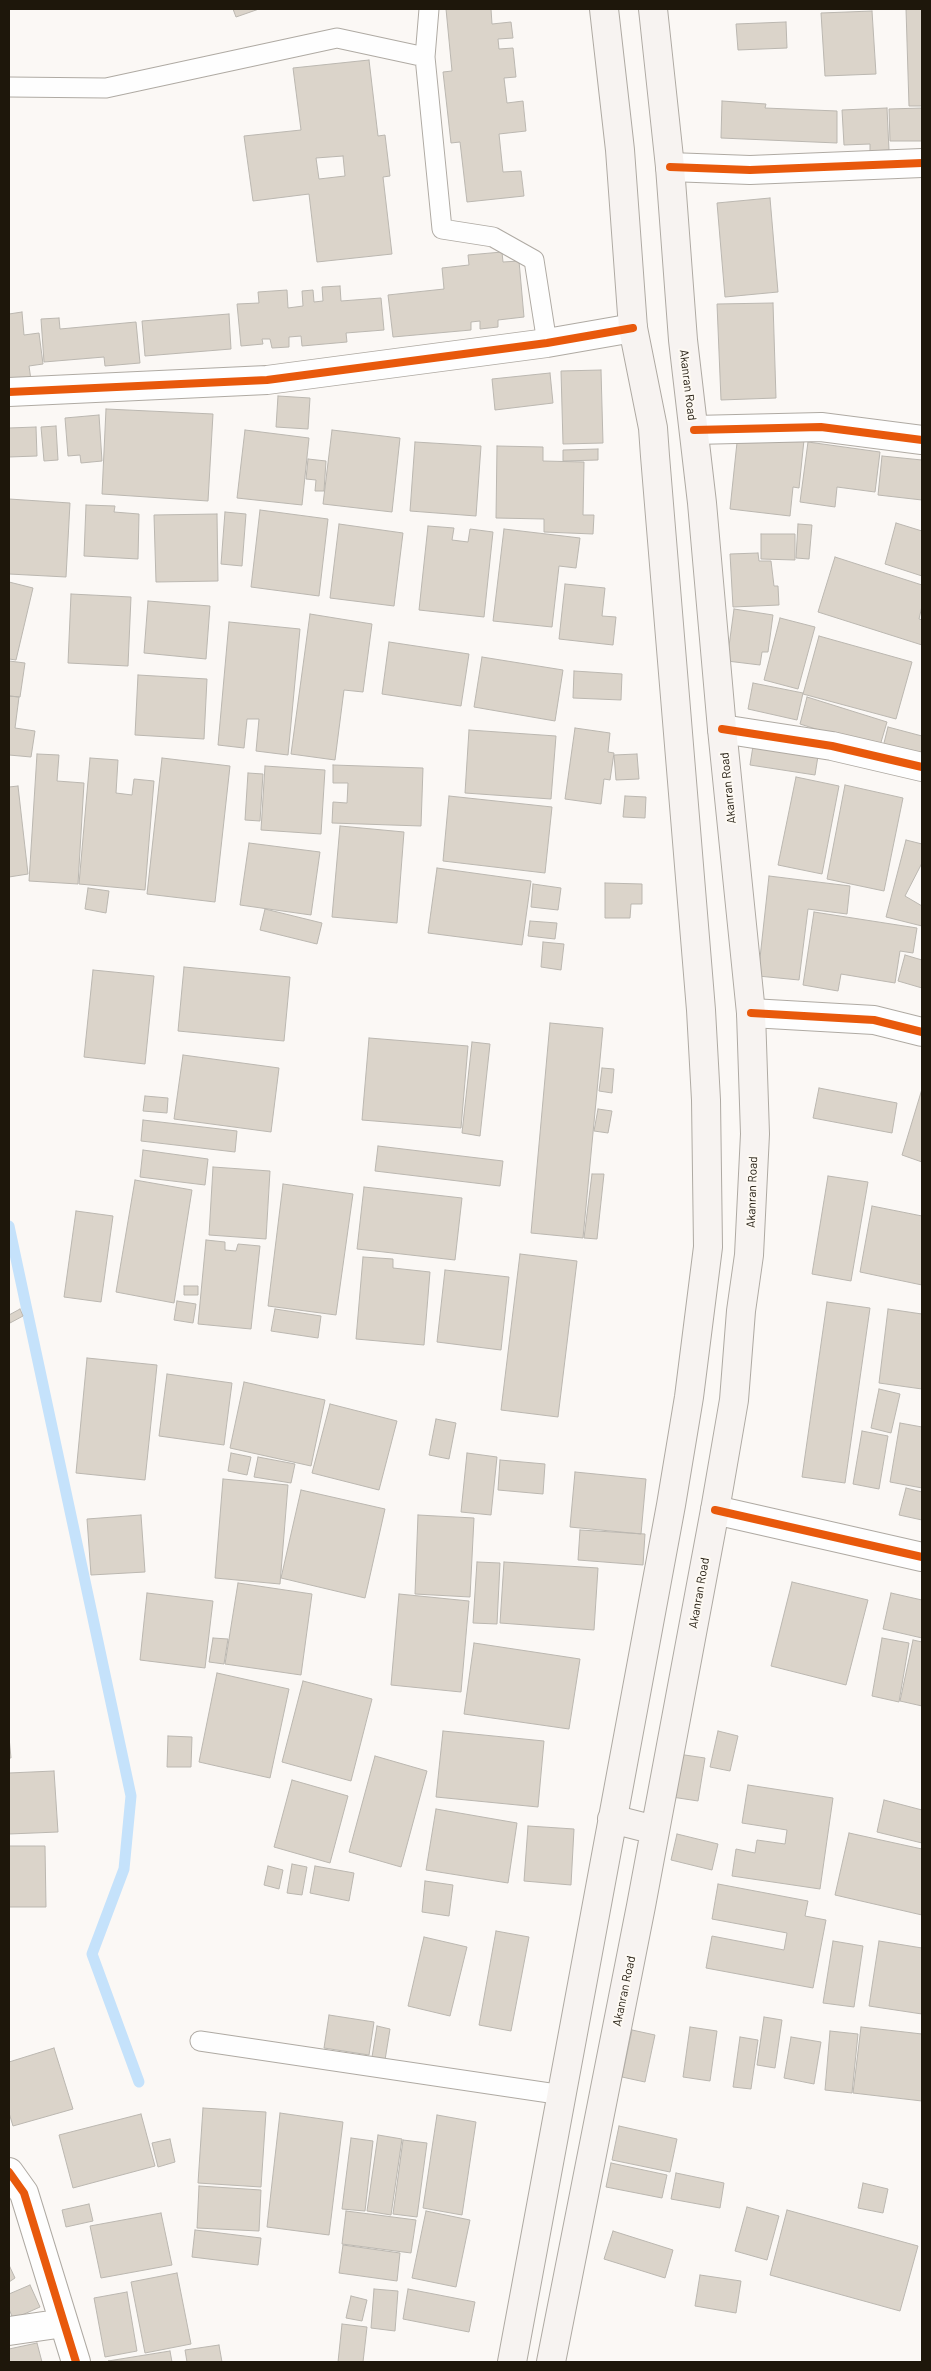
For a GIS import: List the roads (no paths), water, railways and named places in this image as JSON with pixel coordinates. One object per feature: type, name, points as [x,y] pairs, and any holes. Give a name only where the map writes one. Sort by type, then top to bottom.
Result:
[{"type":"main road","points":[[512,2362],[563,2095],[674,1485],[689,1397],[708,1247],[706,1100],[701,1010],[653,428],[633,328],[620,150],[604,9]]},
{"type":"main road","name":"Akanran Road","points":[[551,2362],[655,1830],[715,1510],[734,1400],[741,1311],[749,1255],[754,1134],[751,1013],[722,729],[702,503],[683,340],[670,167],[653,9]]},
{"type":"main road","points":[[612,1819],[655,1830]]},
{"type":"street","points":[[670,167],[750,170],[922,163]]},
{"type":"street","points":[[9,392],[267,380],[547,342],[633,328]]},
{"type":"street","points":[[694,430],[821,426],[922,440]]},
{"type":"street","points":[[722,729],[832,746],[922,768]]},
{"type":"street","points":[[751,1013],[874,1020],[922,1032]]},
{"type":"street","points":[[715,1510],[922,1557]]},
{"type":"street","points":[[9,2172],[24,2193],[76,2362]]},
{"type":"street","points":[[9,2332],[64,2323]]},
{"type":"lane","points":[[429,9],[425,57],[442,229],[494,237],[534,260],[547,342]]},
{"type":"lane","points":[[9,87],[106,88],[337,38],[425,57]]},
{"type":"lane","points":[[200,2041],[563,2095]]},
{"type":"waterway","points":[[9,1226],[131,1796],[124,1869],[92,1954],[139,2082]]}]
